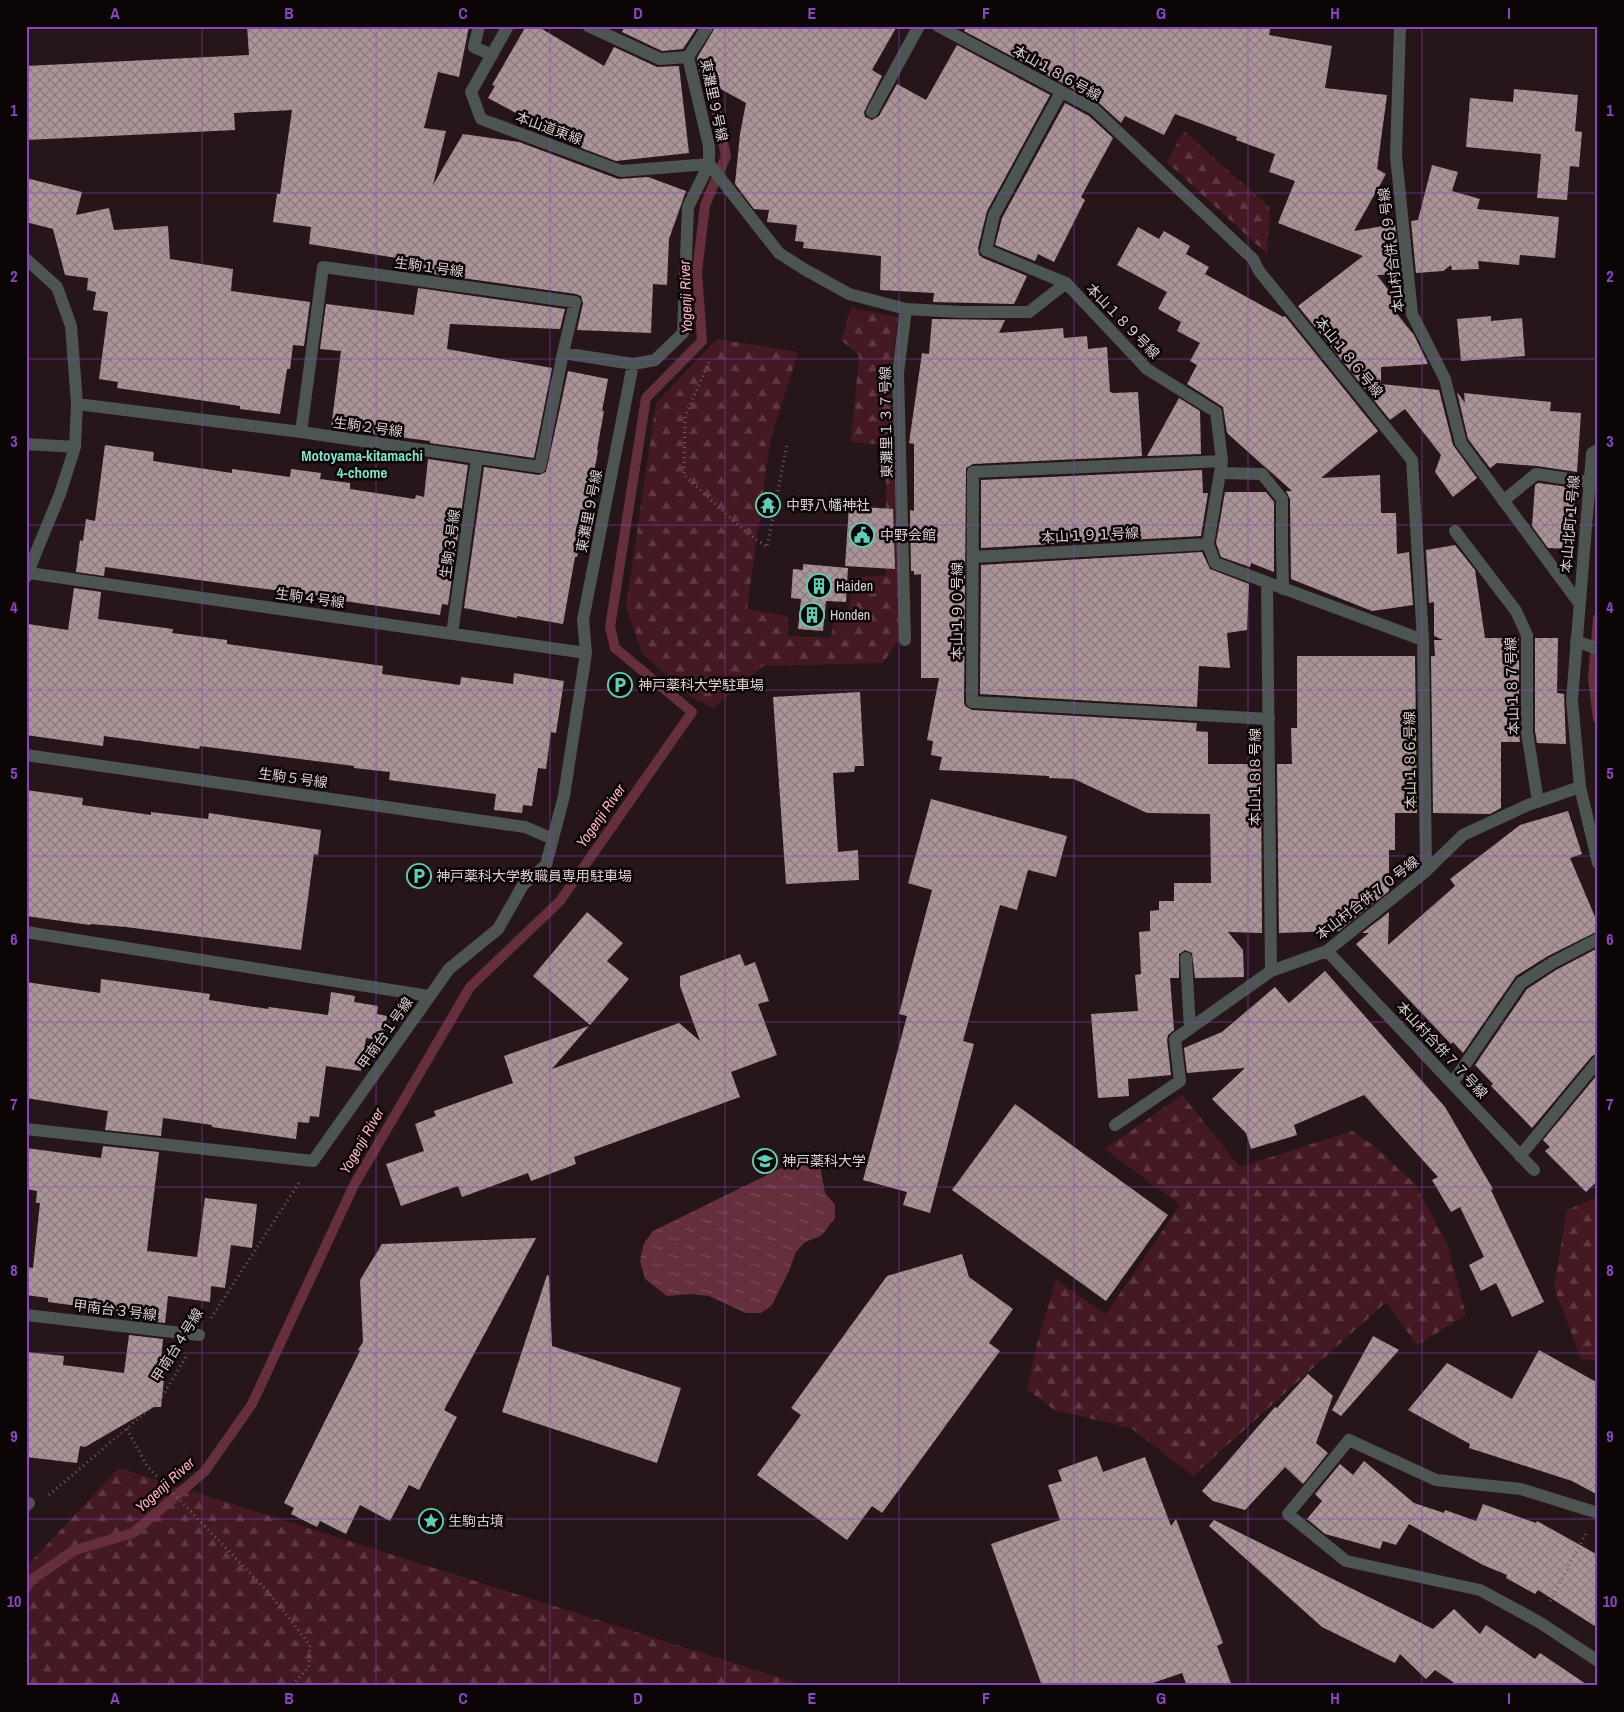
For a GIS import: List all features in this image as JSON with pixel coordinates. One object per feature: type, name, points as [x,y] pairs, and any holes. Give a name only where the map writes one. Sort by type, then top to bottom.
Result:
[{"type":"street","points":[[479,26],[474,47],[492,55]]},
{"type":"street","name":"本山道東線","points":[[508,26],[471,92],[481,119],[621,171],[712,168]]},
{"type":"street","points":[[588,26],[660,59],[688,57]]},
{"type":"street","name":"東灘里９号線","points":[[430,996],[449,969],[498,930],[523,885],[546,865],[564,796],[586,653],[583,620],[633,364],[656,360],[683,333],[688,207],[712,168],[709,146],[688,57],[708,26]]},
{"type":"street","points":[[872,112],[919,26]]},
{"type":"street","name":"本山１８６号線","points":[[938,26],[1094,109],[1253,259],[1260,271],[1412,460],[1423,640],[1426,871]]},
{"type":"street","name":"本山村合併６９号線","points":[[1400,26],[1396,156],[1412,314],[1444,379],[1461,444],[1579,603]]},
{"type":"street","points":[[1061,92],[994,215],[986,250],[1066,283]]},
{"type":"street","points":[[712,168],[779,253],[849,294],[906,309]]},
{"type":"street","points":[[26,259],[57,287],[71,326],[77,404],[75,447],[60,494],[28,575]]},
{"type":"street","name":"生駒１号線","points":[[301,432],[323,267],[575,302],[563,353]]},
{"type":"street","name":"本山１８９号線","points":[[906,309],[961,312],[1028,312],[1066,283],[1147,369],[1216,412],[1221,467],[1208,544]]},
{"type":"street","name":"東灘里１３７号線","points":[[905,640],[898,373],[906,309]]},
{"type":"street","points":[[563,353],[633,364]]},
{"type":"street","name":"生駒２号線","points":[[77,404],[301,432],[540,467],[563,353]]},
{"type":"street","points":[[26,444],[75,447]]},
{"type":"street","name":"本山北町１号線","points":[[1598,450],[1592,453],[1572,700],[1580,787],[1598,863]]},
{"type":"street","name":"生駒３号線","points":[[452,634],[477,458]]},
{"type":"street","points":[[1221,467],[1262,474],[1282,499],[1283,589]]},
{"type":"street","name":"本山１９０号線","points":[[1221,467],[972,472],[972,702],[1269,719]]},
{"type":"street","points":[[1503,501],[1536,474],[1589,482]]},
{"type":"street","name":"本山１８７号線","points":[[1455,531],[1516,611],[1527,635],[1527,732],[1538,802]]},
{"type":"street","points":[[1208,544],[1216,563],[1423,640]]},
{"type":"street","name":"本山１９１号線","points":[[973,557],[1208,544]]},
{"type":"street","name":"生駒４号線","points":[[28,575],[586,653]]},
{"type":"street","name":"本山１８８号線","points":[[1267,582],[1271,971]]},
{"type":"street","points":[[1576,641],[1598,649]]},
{"type":"street","name":"生駒５号線","points":[[26,755],[525,827],[553,839]]},
{"type":"street","name":"本山村合併７０号線","points":[[1115,1125],[1180,1081],[1176,1039],[1190,1028],[1271,971],[1327,951],[1426,871],[1463,835],[1538,802],[1580,787]]},
{"type":"street","name":"甲南台１号線","points":[[26,932],[430,996],[313,1161]]},
{"type":"street","points":[[1453,1082],[1521,983],[1552,963],[1598,938]]},
{"type":"street","name":"本山村合併７７号線","points":[[1327,951],[1453,1082],[1534,1170]]},
{"type":"street","points":[[1186,958],[1190,1028]]},
{"type":"street","points":[[1520,1156],[1598,1061]]},
{"type":"street","points":[[26,1129],[313,1161]]},
{"type":"street","name":"甲南台３号線","points":[[26,1315],[199,1335]]},
{"type":"street","points":[[1598,1514],[1521,1490],[1436,1480],[1349,1440],[1288,1514],[1346,1560],[1480,1590],[1539,1622],[1598,1661]]},
{"type":"path","points":[[709,362],[685,416],[684,475],[747,533],[767,547],[787,444]]},
{"type":"path","name":"甲南台４号線","points":[[27,1504],[52,1494],[160,1400],[199,1335],[313,1161]]},
{"type":"path","points":[[127,1429],[147,1466],[269,1593],[310,1645],[309,1668],[291,1686]]},
{"type":"path","points":[[1539,1622],[1598,1514]]},
{"type":"green space","points":[[1184,131],[1270,208],[1267,254],[1167,162]]},
{"type":"green space","name":"中野八幡神社","points":[[851,308],[898,317],[891,372],[900,638],[883,663],[763,666],[713,708],[691,697],[642,653],[626,607],[656,403],[717,339],[798,352],[770,442],[747,609],[787,616],[789,636],[831,638],[835,611],[848,610],[854,577],[886,576],[886,445],[851,442],[859,355],[841,340]]},
{"type":"green space","points":[[1182,1095],[1240,1167],[1352,1131],[1373,1145],[1414,1183],[1446,1241],[1466,1315],[1417,1345],[1386,1302],[1193,1476],[1131,1428],[1054,1410],[1027,1389],[1039,1336],[1056,1280],[1106,1314],[1180,1205],[1105,1149]]},
{"type":"green space","points":[[1598,1197],[1598,1360],[1581,1359],[1554,1287],[1567,1210]]},
{"type":"green space","points":[[119,1468],[806,1686],[26,1686],[26,1567]]},
{"type":"water","points":[[806,1156],[819,1161],[825,1193],[835,1205],[835,1218],[821,1236],[805,1242],[796,1252],[772,1305],[761,1313],[746,1313],[709,1296],[691,1294],[667,1296],[645,1279],[640,1261],[644,1243],[653,1231]]},
{"type":"building","points":[[247,26],[469,26],[459,77],[438,72],[424,128],[446,131],[433,185],[463,134],[519,142],[618,179],[648,177],[686,191],[669,239],[667,285],[653,284],[651,333],[577,330],[583,303],[581,296],[576,294],[420,272],[422,262],[309,244],[311,227],[273,222],[277,194],[280,194],[292,110],[234,113],[235,130],[26,140],[26,66],[249,55]]},
{"type":"building","points":[[526,26],[537,26],[604,66],[614,47],[657,67],[679,66],[689,153],[616,161],[584,149],[488,98],[495,86],[492,85]]},
{"type":"building","points":[[625,26],[698,26],[683,49],[662,51],[622,32]]},
{"type":"building","points":[[716,26],[897,26],[872,70],[882,76],[864,112],[865,117],[872,120],[879,116],[897,84],[926,100],[957,45],[1050,95],[987,211],[978,248],[979,255],[983,258],[1027,276],[1014,304],[933,302],[934,293],[880,290],[881,256],[803,248],[804,242],[795,241],[797,225],[767,222],[769,210],[754,209],[735,184],[740,134],[746,103],[701,78],[697,58]]},
{"type":"building","points":[[967,26],[1271,26],[1269,35],[1332,46],[1325,88],[1387,95],[1377,169],[1386,174],[1354,231],[1395,224],[1400,274],[1377,275],[1399,304],[1393,309],[1414,335],[1428,364],[1381,367],[1381,384],[1439,390],[1453,445],[1477,478],[1453,497],[1435,472],[1441,455],[1405,409],[1390,420],[1298,306],[1363,256],[1278,223],[1295,181],[1269,172],[1275,154],[1236,140],[1237,137],[1175,114],[1164,135],[1125,116],[1121,123],[1098,102],[964,31]]},
{"type":"building","points":[[1514,89],[1578,95],[1575,131],[1582,132],[1579,167],[1570,166],[1567,200],[1537,198],[1541,154],[1466,147],[1470,98],[1513,102]]},
{"type":"building","points":[[1065,103],[1089,116],[1113,138],[1081,197],[1085,200],[1054,262],[1038,254],[1035,261],[995,245],[1002,218]]},
{"type":"building","points":[[1432,165],[1458,172],[1452,191],[1480,199],[1477,209],[1559,217],[1555,258],[1520,255],[1519,265],[1478,261],[1479,269],[1452,270],[1451,265],[1443,271],[1416,273],[1411,221],[1418,220]]},
{"type":"building","points":[[26,178],[82,192],[76,215],[109,208],[114,230],[168,226],[170,259],[233,269],[231,291],[310,302],[304,346],[293,345],[280,414],[240,409],[240,406],[117,388],[118,382],[99,379],[108,312],[93,310],[96,292],[87,290],[88,278],[65,275],[53,229],[26,222]]},
{"type":"building","points":[[1138,227],[1159,239],[1164,231],[1190,246],[1186,254],[1209,267],[1205,274],[1283,317],[1285,316],[1378,431],[1321,478],[1380,475],[1381,513],[1396,513],[1397,554],[1409,552],[1413,605],[1372,611],[1291,579],[1290,499],[1286,491],[1292,491],[1227,433],[1223,407],[1187,384],[1197,365],[1190,361],[1200,343],[1177,331],[1181,322],[1158,309],[1167,292],[1117,265]]},
{"type":"building","points":[[418,288],[565,309],[560,329],[450,324],[447,349],[552,368],[534,458],[430,443],[430,441],[331,428],[341,351],[320,349],[326,304],[414,315]]},
{"type":"building","points":[[1491,316],[1491,321],[1522,318],[1525,356],[1461,361],[1457,319]]},
{"type":"building","points":[[932,319],[1005,320],[999,333],[1063,328],[1064,338],[1087,336],[1088,349],[1107,347],[1110,392],[1138,392],[1142,456],[973,464],[966,468],[965,706],[972,710],[1197,723],[1196,731],[1208,732],[1208,764],[1261,764],[1262,933],[1228,932],[1243,950],[1244,977],[1195,978],[1192,953],[1185,950],[1179,954],[1179,978],[1170,978],[1174,1030],[1168,1035],[1167,1040],[1171,1075],[1128,1079],[1129,1096],[1098,1098],[1091,1014],[1138,1011],[1135,975],[1141,974],[1139,932],[1150,931],[1150,911],[1159,910],[1159,901],[1174,901],[1174,883],[1211,883],[1210,814],[1147,813],[1074,779],[939,770],[942,757],[931,755],[933,741],[927,740],[939,678],[921,678],[921,574],[914,575],[914,571],[911,571],[910,510],[914,511],[914,444],[909,443],[922,353],[929,354]]},
{"type":"building","points":[[568,371],[608,379],[602,411],[604,411],[598,451],[577,557],[575,557],[563,624],[464,608],[484,467],[539,475],[546,472]]},
{"type":"building","points":[[1457,392],[1465,403],[1464,393],[1551,402],[1550,411],[1581,413],[1577,472],[1497,463],[1490,468],[1468,439]]},
{"type":"building","points":[[1179,398],[1200,411],[1201,454],[1147,456]]},
{"type":"building","points":[[105,445],[154,452],[153,461],[232,473],[232,469],[290,477],[291,469],[321,473],[320,479],[350,483],[350,489],[415,499],[416,495],[424,497],[428,459],[468,465],[448,605],[442,604],[440,615],[337,600],[338,598],[105,567],[104,576],[76,572],[80,540],[83,541],[86,519],[95,521]]},
{"type":"building","points":[[1202,470],[1203,493],[1208,493],[1201,536],[981,548],[981,480]]},
{"type":"building","points":[[1538,483],[1576,488],[1570,549],[1548,548],[1532,526],[1535,485]]},
{"type":"building","points":[[1225,492],[1266,492],[1274,502],[1274,572],[1251,563],[1250,567],[1221,557],[1216,543]]},
{"type":"building","points":[[849,506],[893,509],[895,569],[845,566]]},
{"type":"building","points":[[1455,545],[1475,570],[1485,638],[1519,638],[1520,742],[1501,742],[1501,808],[1490,814],[1433,813],[1431,656],[1435,656],[1434,640],[1443,640],[1434,636],[1434,602],[1429,603],[1426,550]]},
{"type":"building","points":[[1202,552],[1210,569],[1249,584],[1247,630],[1227,633],[1230,668],[1199,666],[1197,707],[980,694],[981,565]]},
{"type":"building","name":"Haiden","points":[[803,564],[848,568],[846,602],[826,601],[823,631],[798,629],[801,599],[791,598],[793,569],[803,570]]},
{"type":"building","points":[[74,588],[101,592],[98,619],[173,629],[172,633],[227,640],[227,644],[383,666],[382,674],[460,685],[461,677],[513,684],[514,673],[564,681],[556,733],[551,732],[546,769],[538,768],[532,806],[523,805],[522,813],[494,810],[496,794],[389,780],[390,772],[354,768],[354,766],[200,746],[199,749],[104,736],[103,746],[26,735],[26,637],[28,624],[68,630]]},
{"type":"building","points":[[1535,638],[1558,638],[1557,693],[1564,694],[1566,744],[1537,743],[1535,731]]},
{"type":"building","points":[[1297,656],[1415,656],[1417,813],[1395,813],[1395,850],[1389,850],[1389,891],[1339,931],[1279,933],[1277,764],[1292,764],[1291,728],[1297,728]]},
{"type":"building","points":[[860,692],[864,766],[855,766],[854,772],[833,773],[838,852],[858,850],[859,880],[786,884],[773,697]]},
{"type":"building","points":[[26,790],[83,798],[82,805],[151,815],[151,812],[208,819],[209,813],[321,830],[318,855],[314,854],[301,950],[26,916]]},
{"type":"building","points":[[931,799],[1067,836],[1056,877],[1028,870],[1017,910],[1000,905],[963,1041],[974,1044],[930,1213],[903,1205],[907,1192],[863,1180],[907,1016],[899,1014],[932,890],[908,883]]},
{"type":"building","points":[[1568,811],[1582,854],[1570,858],[1598,924],[1598,931],[1548,956],[1516,976],[1463,1053],[1453,1042],[1451,1044],[1356,944],[1369,933],[1362,933],[1389,912],[1388,945],[1455,886],[1450,879],[1520,825]]},
{"type":"building","points":[[587,912],[623,943],[607,961],[629,979],[590,1025],[533,976]]},
{"type":"building","points":[[1598,948],[1598,1053],[1592,1056],[1532,1128],[1491,1086],[1493,1084],[1475,1065],[1527,989],[1556,970]]},
{"type":"building","points":[[740,954],[745,966],[755,962],[769,1001],[758,1004],[777,1055],[731,1072],[740,1097],[574,1157],[576,1164],[531,1181],[528,1173],[462,1197],[458,1186],[401,1206],[386,1164],[424,1151],[415,1124],[436,1116],[434,1111],[513,1083],[504,1056],[589,1026],[552,1069],[679,1023],[700,1041],[680,986],[680,976]]},
{"type":"building","points":[[1325,971],[1445,1107],[1493,1189],[1491,1190],[1544,1302],[1512,1317],[1496,1283],[1481,1291],[1469,1265],[1484,1257],[1460,1207],[1451,1212],[1432,1180],[1438,1177],[1364,1095],[1294,1125],[1297,1135],[1251,1149],[1246,1133],[1212,1099],[1245,1068],[1187,1073],[1184,1048],[1222,1032],[1275,987],[1289,1003]]},
{"type":"building","points":[[101,979],[210,994],[209,1000],[268,1009],[269,1007],[328,1015],[331,992],[355,996],[354,1002],[378,1006],[377,1014],[387,1016],[383,1041],[366,1038],[361,1071],[326,1066],[319,1117],[310,1116],[309,1123],[298,1122],[296,1139],[163,1118],[161,1136],[105,1130],[108,1111],[26,1098],[26,982],[100,993]]},
{"type":"building","points":[[1598,1074],[1598,1180],[1586,1192],[1545,1151],[1550,1147],[1543,1140]]},
{"type":"building","points":[[1015,1104],[1168,1215],[1106,1301],[952,1190]]},
{"type":"building","points":[[103,1146],[159,1152],[147,1251],[197,1257],[205,1198],[257,1204],[252,1248],[231,1245],[225,1288],[211,1286],[210,1302],[168,1296],[165,1323],[131,1319],[132,1313],[48,1302],[48,1298],[26,1295],[26,1267],[33,1268],[40,1203],[36,1203],[37,1191],[26,1189],[26,1148],[101,1158]]},
{"type":"building","points":[[536,1238],[444,1410],[457,1417],[419,1490],[409,1485],[390,1521],[360,1505],[346,1534],[320,1521],[317,1527],[291,1514],[294,1508],[284,1503],[360,1351],[358,1350],[363,1342],[360,1280],[382,1244]]},
{"type":"building","points":[[962,1254],[969,1277],[1013,1309],[989,1343],[1000,1351],[882,1513],[872,1506],[847,1540],[757,1475],[801,1415],[791,1408],[887,1276]]},
{"type":"building","points":[[547,1275],[549,1276],[552,1346],[681,1388],[657,1463],[502,1412]]},
{"type":"building","points":[[129,1335],[163,1339],[161,1360],[166,1361],[161,1407],[154,1407],[85,1447],[80,1446],[77,1463],[26,1457],[26,1352],[64,1356],[63,1365],[124,1373]]},
{"type":"building","points":[[1373,1336],[1399,1350],[1341,1416],[1332,1410]]},
{"type":"building","points":[[1539,1350],[1598,1383],[1598,1495],[1572,1481],[1469,1448],[1470,1444],[1408,1410],[1447,1363],[1512,1399]]},
{"type":"building","points":[[1308,1374],[1333,1396],[1316,1443],[1328,1453],[1303,1484],[1285,1467],[1245,1510],[1213,1501],[1202,1491],[1275,1407],[1277,1408]]},
{"type":"building","points":[[1097,1456],[1103,1472],[1145,1457],[1171,1526],[1176,1519],[1223,1643],[1217,1646],[1232,1686],[1187,1686],[1182,1673],[1144,1686],[1042,1686],[991,1544],[1060,1520],[1048,1485],[1062,1481],[1058,1470]]},
{"type":"building","points":[[1364,1461],[1414,1503],[1444,1513],[1445,1510],[1476,1521],[1483,1504],[1536,1523],[1537,1521],[1598,1555],[1598,1628],[1538,1590],[1535,1594],[1506,1578],[1507,1575],[1483,1565],[1409,1524],[1396,1545],[1383,1541],[1380,1549],[1325,1534],[1307,1519],[1322,1501],[1315,1494],[1340,1464],[1353,1475]]},
{"type":"building","points":[[1214,1520],[1433,1629],[1454,1609],[1480,1634],[1486,1625],[1535,1659],[1540,1653],[1589,1686],[1459,1686],[1435,1670],[1426,1679],[1400,1654],[1395,1663],[1322,1627],[1209,1526]]},
{"type":"waterway","name":"Yogenji River","points":[[26,1588],[31,1580],[75,1550],[133,1533],[205,1471],[252,1404],[354,1185],[470,987],[560,901],[692,712],[615,648],[610,627],[646,398],[702,341],[697,272],[705,205],[726,156],[708,71]]},
{"type":"waterway","points":[[1598,618],[1593,679],[1598,719]]},
{"type":"place","name":"中野八幡神社","points":[[768,505]]},
{"type":"place","name":"中野会館","points":[[862,535]]},
{"type":"place","name":"Haiden","points":[[819,586]]},
{"type":"place","name":"Honden","points":[[812,615]]},
{"type":"place","name":"神戸薬科大学駐車場","points":[[620,685]]},
{"type":"place","name":"神戸薬科大学教職員専用駐車場","points":[[419,876]]},
{"type":"place","name":"神戸薬科大学","points":[[765,1161]]},
{"type":"place","name":"生駒古墳","points":[[431,1521]]},
{"type":"district","name":"Motoyama-kitamachi 4-chome","points":[[362,464]]}]
